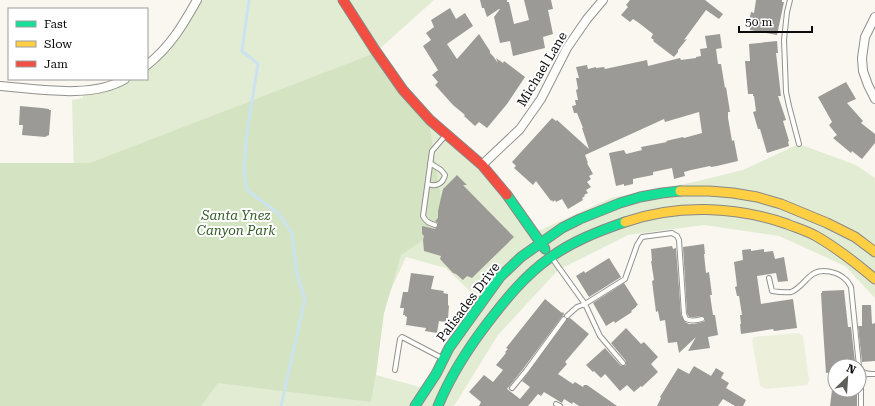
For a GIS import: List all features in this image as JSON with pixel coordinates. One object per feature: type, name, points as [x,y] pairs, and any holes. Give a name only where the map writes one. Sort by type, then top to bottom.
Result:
[{"type":"street","points":[[148,64],[158,57],[181,28],[197,0]]},
{"type":"street","points":[[343,0],[403,90],[430,120],[482,166],[510,199],[540,243],[551,256]]},
{"type":"street","name":"Michael Lane","points":[[482,166],[520,129],[541,99],[567,48],[587,19],[603,0]]},
{"type":"street","points":[[875,17],[865,37],[862,58],[863,71],[875,99]]},
{"type":"street","points":[[0,86],[60,91],[82,91],[103,88],[124,80]]},
{"type":"street","name":"Palisades Drive","points":[[416,406],[436,374],[449,348],[500,276],[540,243],[562,228],[620,203],[640,197],[684,191],[733,193],[757,197],[781,204],[827,223],[855,237],[875,252]]},
{"type":"street","points":[[438,406],[459,365],[471,346],[496,310],[512,292],[551,256],[601,230],[621,222],[666,212],[695,209],[732,211],[760,216],[787,224],[812,234],[828,243],[875,279]]},
{"type":"lane","points":[[790,0],[786,12],[784,40],[786,92],[799,144]]},
{"type":"lane","points":[[435,225],[429,224],[423,216],[432,151],[446,134]]},
{"type":"lane","points":[[428,184],[433,186],[439,185],[444,180],[445,175],[441,170],[430,163]]},
{"type":"lane","points":[[512,388],[565,317],[577,307],[586,304],[625,279],[637,245],[642,237],[672,233],[676,236],[678,240],[684,314],[686,319],[689,320],[694,321],[702,319]]},
{"type":"lane","points":[[551,256],[586,304],[600,336],[623,363]]},
{"type":"lane","points":[[769,278],[772,291],[778,292],[791,292],[795,290],[817,272],[831,272],[839,274],[846,279],[851,286],[858,358]]},
{"type":"lane","points":[[395,370],[400,338],[402,337],[444,359]]},
{"type":"lane","points":[[861,406],[861,379],[863,375],[875,374]]},
{"type":"green space","name":"Santa Ynez Canyon Park","points":[[194,0],[434,0],[375,53],[428,123],[480,168],[532,234],[611,198],[694,182],[743,170],[799,144],[856,165],[875,178],[875,298],[845,266],[779,236],[704,225],[628,235],[558,270],[498,335],[454,406],[126,406],[74,175],[72,100],[83,98],[83,91],[118,80],[148,80],[148,61],[168,41]],"holes":[[[406,257],[446,268],[480,301],[423,388],[376,375],[372,395],[347,385]]]},
{"type":"green space","name":"Santa Ynez Canyon Park","points":[[375,53],[429,122],[445,225],[401,255],[384,313],[371,402],[218,383],[201,406],[0,406],[0,163],[90,163]]},
{"type":"green space","points":[[798,333],[803,336],[809,380],[807,385],[766,389],[760,386],[752,340],[754,337]]},
{"type":"building","points":[[480,0],[507,0],[507,2],[509,2],[514,24],[529,20],[524,0],[551,0],[553,9],[548,10],[553,34],[543,37],[545,48],[513,56],[510,41],[500,43],[494,17],[500,9],[487,17]]},
{"type":"building","points":[[630,0],[705,0],[723,14],[719,19],[706,10],[684,40],[687,39],[674,57],[653,41],[654,40],[651,38],[653,34],[633,19],[630,22],[621,15],[628,7],[626,5]]},
{"type":"building","points":[[756,0],[782,0],[782,2],[784,2],[777,35],[750,30],[751,22],[749,21],[751,12],[754,13]]},
{"type":"building","points":[[450,8],[456,19],[465,13],[473,26],[447,44],[457,59],[479,34],[490,53],[498,63],[496,58],[503,63],[504,61],[525,77],[507,104],[487,128],[479,122],[475,126],[435,85],[438,82],[432,75],[438,70],[423,46],[431,40],[426,33],[434,27],[431,20]]},
{"type":"building","points":[[720,34],[722,48],[716,49],[718,64],[721,64],[725,88],[726,87],[730,112],[728,112],[728,118],[732,141],[734,140],[738,161],[691,170],[684,172],[685,176],[674,179],[672,168],[653,172],[653,175],[633,179],[633,184],[616,186],[609,153],[624,150],[626,154],[642,150],[641,147],[702,133],[699,112],[665,122],[664,119],[585,155],[587,163],[593,174],[589,176],[591,179],[587,182],[591,187],[586,190],[588,193],[584,195],[585,196],[582,198],[583,200],[568,209],[562,199],[556,202],[555,200],[553,202],[552,200],[551,201],[536,181],[533,185],[514,168],[516,166],[512,162],[552,118],[556,121],[557,120],[589,149],[583,128],[577,113],[574,113],[572,106],[576,105],[575,100],[578,100],[576,78],[579,78],[576,67],[587,65],[588,69],[604,67],[605,69],[647,60],[648,66],[680,58],[681,60],[696,58],[701,56],[700,49],[707,48],[705,36]]},
{"type":"building","points":[[777,41],[778,53],[776,53],[781,96],[778,96],[786,120],[783,121],[789,146],[767,153],[753,112],[756,111],[754,96],[753,94],[748,94],[745,61],[750,61],[749,44]]},
{"type":"building","points":[[846,82],[856,99],[847,103],[863,121],[861,123],[875,134],[875,143],[862,159],[852,151],[851,153],[833,138],[837,135],[829,125],[832,122],[818,97]]},
{"type":"building","points":[[20,106],[51,110],[49,135],[45,137],[22,135],[23,125],[19,125]]},
{"type":"building","points":[[457,175],[467,185],[463,185],[514,237],[472,278],[467,276],[463,280],[453,273],[440,259],[441,256],[424,251],[424,236],[422,234],[422,226],[435,229],[438,226],[438,223],[435,221],[438,218],[443,189]]},
{"type":"building","points":[[704,244],[706,273],[709,272],[712,295],[710,295],[718,335],[708,337],[710,348],[688,351],[696,337],[679,353],[677,342],[668,343],[665,320],[660,321],[658,311],[656,312],[652,281],[654,280],[651,249],[672,246],[673,249],[676,248],[681,315],[685,322],[694,324],[703,322],[705,319],[703,316],[689,317],[687,313],[683,247]]},
{"type":"building","points":[[751,249],[751,251],[764,249],[764,252],[773,251],[775,259],[784,257],[788,281],[778,282],[776,273],[757,276],[761,304],[793,299],[797,328],[774,331],[773,329],[741,334],[740,315],[742,315],[739,296],[737,296],[735,287],[737,286],[734,262],[743,260],[742,250]]},
{"type":"building","points":[[609,258],[621,277],[589,297],[576,276],[584,271],[585,273]]},
{"type":"building","points":[[411,273],[434,276],[431,289],[444,291],[443,293],[448,294],[448,318],[446,318],[446,322],[439,321],[437,333],[425,331],[426,328],[406,325],[407,317],[403,315],[404,308],[400,308],[403,292],[408,292]]},
{"type":"building","points":[[624,283],[638,305],[631,311],[632,312],[615,323],[614,321],[606,326],[593,303]]},
{"type":"building","points":[[844,290],[848,327],[851,327],[855,358],[827,358],[826,373],[821,293],[822,291]]},
{"type":"building","points":[[545,299],[564,314],[507,389],[520,399],[530,387],[522,381],[567,319],[570,318],[589,334],[565,362],[567,364],[558,374],[573,384],[575,382],[583,387],[584,385],[587,385],[617,406],[579,406],[564,399],[562,403],[544,392],[541,396],[538,394],[528,406],[479,406],[481,402],[469,392],[484,375],[493,382],[503,370],[496,365],[506,353],[505,352],[508,349],[506,348]]},
{"type":"building","points":[[862,305],[871,305],[872,324],[875,323],[875,361],[867,362],[867,358],[862,358],[858,326],[862,326]]},
{"type":"building","points":[[626,328],[641,344],[644,342],[658,357],[651,364],[658,372],[642,387],[641,386],[634,392],[627,385],[620,391],[605,374],[601,378],[586,365],[605,348],[621,366],[626,365],[626,361],[611,343]]},
{"type":"building","points":[[694,366],[711,376],[716,368],[724,373],[721,378],[729,383],[726,388],[746,400],[743,406],[735,406],[723,399],[718,406],[657,406],[661,398],[660,397],[678,368],[689,374]]},
{"type":"building","points":[[831,398],[857,398],[857,406],[830,406]]},
{"type":"waterway","points":[[249,0],[242,51],[258,64],[247,132],[244,169],[247,190],[279,214],[292,233],[297,275],[305,299],[281,406]]},
{"type":"traffic: fast","points":[[415,406],[436,374],[449,348],[500,277],[521,257],[562,228],[580,219],[620,203],[640,197],[680,191]]},
{"type":"traffic: fast","points":[[507,195],[545,249]]},
{"type":"traffic: fast","points":[[438,406],[453,374],[472,344],[501,306],[524,280],[559,251],[577,241],[625,222]]},
{"type":"traffic: slow","points":[[680,191],[733,193],[757,197],[781,204],[827,223],[855,237],[875,252]]},
{"type":"traffic: slow","points":[[625,222],[645,216],[685,210],[727,211],[767,218],[787,224],[816,236],[846,256],[875,279]]},
{"type":"traffic: jam","points":[[343,0],[403,90],[430,120],[482,165],[507,195]]}]
